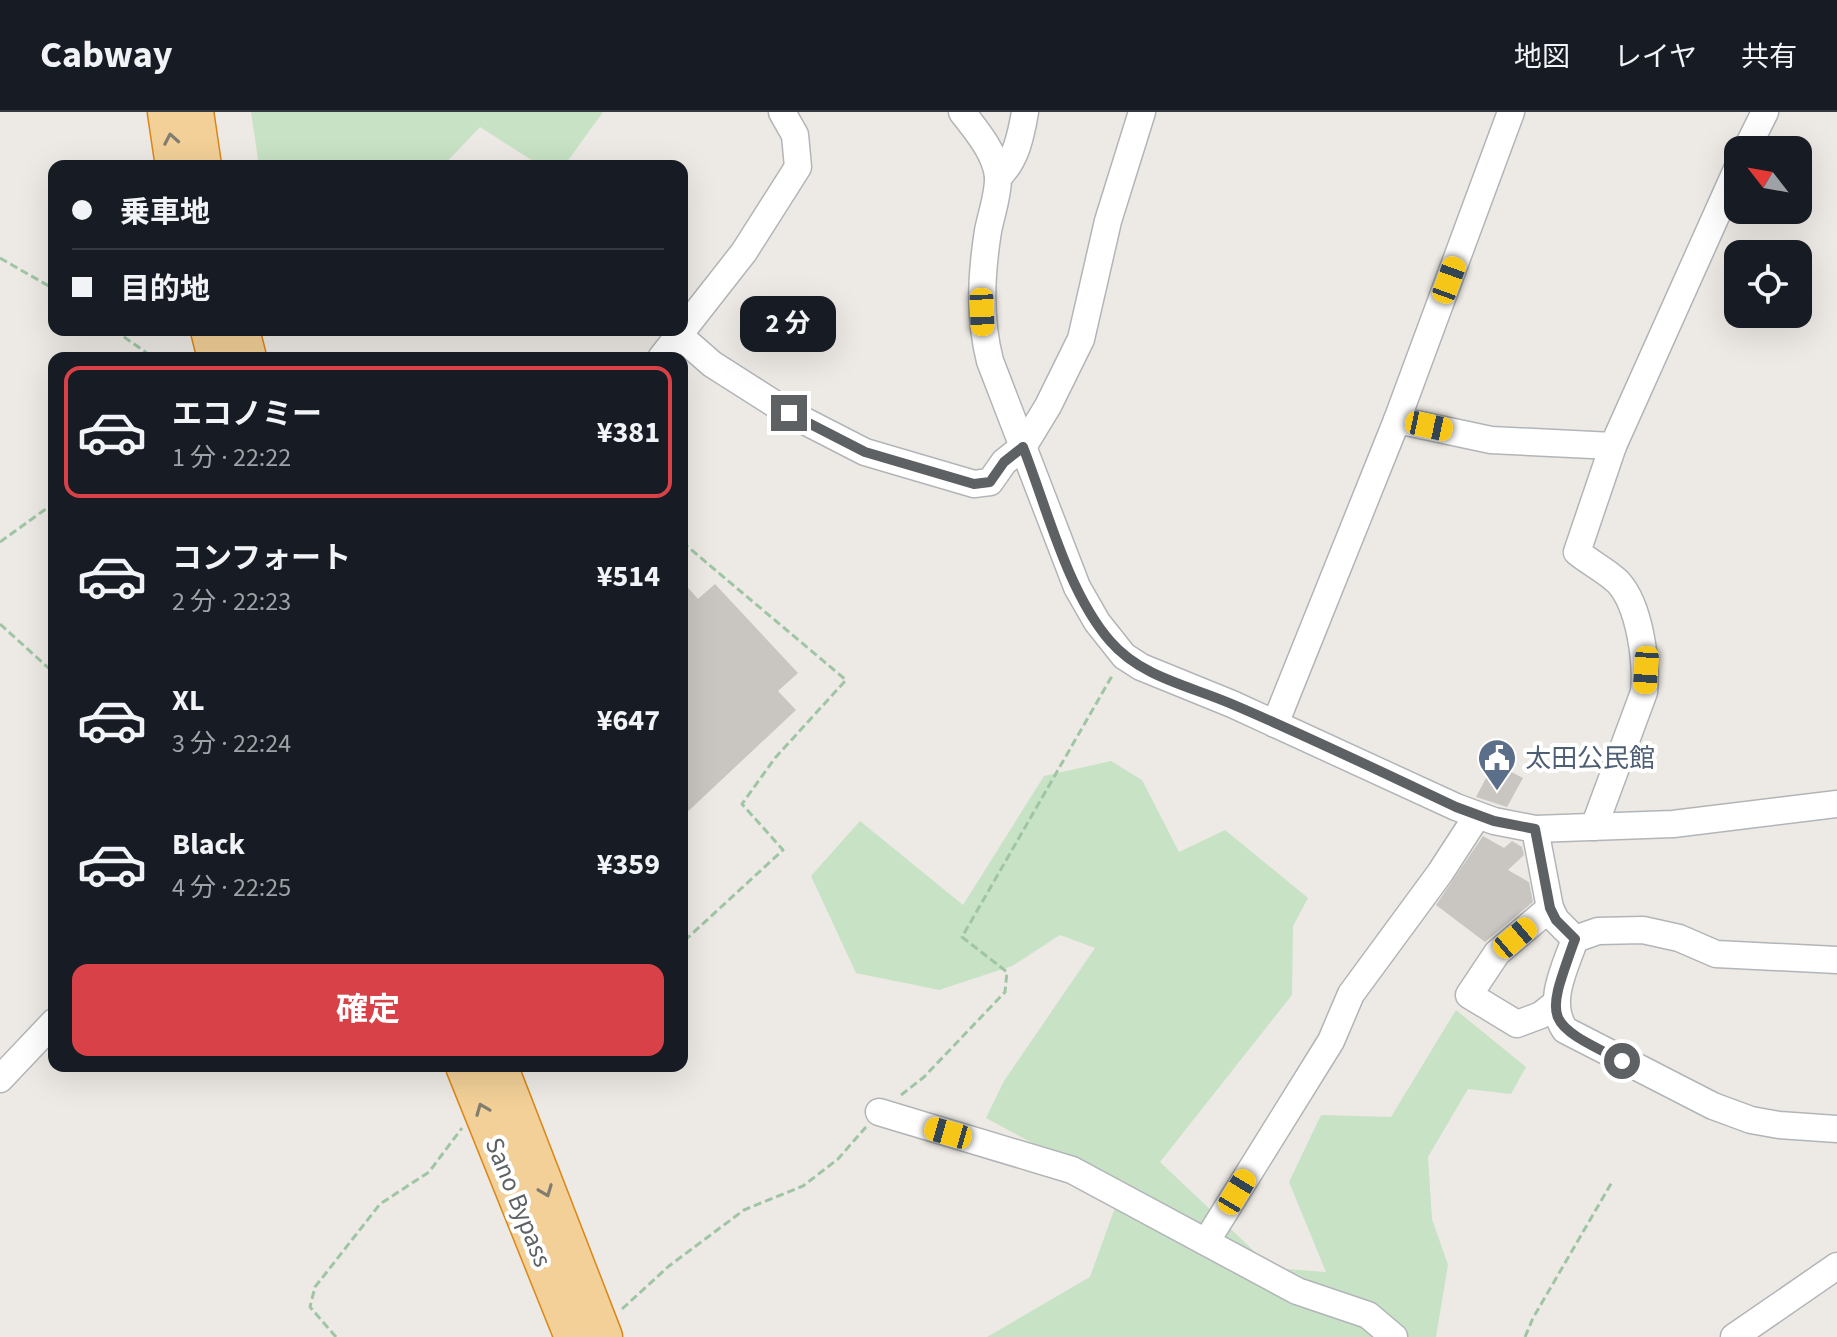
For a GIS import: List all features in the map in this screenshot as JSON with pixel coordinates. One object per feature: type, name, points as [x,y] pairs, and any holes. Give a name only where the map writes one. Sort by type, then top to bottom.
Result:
[{"type":"highway","points":[[167,112],[174,160]]},
{"type":"highway","points":[[194,112],[201,160]]},
{"type":"highway","name":"Sano Bypass","points":[[467,1072],[482,1110],[592,1333]]},
{"type":"highway","name":"Sano Bypass","points":[[500,1072],[592,1333]]},
{"type":"street","points":[[688,326],[744,252],[798,167],[795,135],[782,112]]},
{"type":"street","points":[[962,112],[979,134],[998,177],[983,264],[983,331],[990,361],[1077,587],[1097,622],[1124,656],[1171,681],[1275,724],[1477,816],[1535,829],[1673,824],[1837,804]]},
{"type":"street","points":[[998,177],[1008,168],[1022,133],[1025,112]]},
{"type":"street","points":[[666,352],[680,336],[712,364],[789,413],[865,452],[974,484],[990,482],[1004,462],[1023,447],[1048,406],[1081,339],[1108,221],[1142,112]]},
{"type":"street","points":[[1275,724],[1397,420],[1511,112]]},
{"type":"street","points":[[1753,136],[1765,112]]},
{"type":"street","points":[[1594,827],[1644,692],[1646,670],[1640,634],[1626,596],[1617,582],[1577,552],[1613,446],[1724,198]]},
{"type":"street","points":[[1397,420],[1491,440],[1613,446]]},
{"type":"street","points":[[1206,1242],[1331,1041],[1351,994],[1440,873],[1477,816]]},
{"type":"street","points":[[1535,829],[1550,908],[1556,920],[1575,939]]},
{"type":"street","points":[[1550,908],[1497,953],[1469,995],[1517,1024],[1541,1015],[1555,1004]]},
{"type":"street","points":[[1575,939],[1598,931],[1643,930],[1679,938],[1716,954],[1837,960]]},
{"type":"street","points":[[1575,939],[1555,1004],[1557,1018],[1565,1030],[1713,1106],[1751,1120],[1837,1129]]},
{"type":"street","points":[[0,1079],[48,1028]]},
{"type":"street","points":[[879,1112],[1072,1170],[1297,1291],[1368,1315],[1394,1337]]},
{"type":"street","points":[[1734,1337],[1837,1266]]},
{"type":"path","points":[[0,258],[48,286]]},
{"type":"path","points":[[123,336],[145,352]]},
{"type":"path","points":[[0,542],[48,507]]},
{"type":"path","points":[[688,547],[846,680],[775,758],[742,804],[783,850],[688,937]]},
{"type":"path","points":[[0,624],[48,668]]},
{"type":"path","points":[[592,1333],[669,1266],[744,1210],[803,1186],[838,1159],[879,1112],[924,1077],[1005,992],[1007,972],[962,937],[1124,656]]},
{"type":"path","points":[[336,1337],[310,1307],[315,1287],[380,1204],[429,1172],[469,1118],[482,1110]]},
{"type":"path","points":[[1525,1337],[1612,1182]]},
{"type":"green space","points":[[251,112],[603,112],[568,160],[532,160],[480,127],[449,160],[258,160]]},
{"type":"green space","points":[[1111,761],[1142,780],[1179,852],[1225,830],[1308,898],[1293,926],[1292,995],[1160,1162],[1272,1268],[1326,1272],[1289,1182],[1321,1115],[1391,1117],[1456,1010],[1526,1067],[1511,1094],[1468,1089],[1428,1157],[1432,1219],[1448,1265],[1436,1337],[987,1337],[1090,1277],[1121,1191],[986,1118],[1004,1081],[1095,948],[1060,935],[1012,966],[939,990],[856,973],[811,876],[860,821],[963,905],[1044,776]]},
{"type":"building","points":[[715,584],[798,673],[778,691],[796,710],[688,811],[688,588],[698,599]]},
{"type":"building","name":"太田公民館","points":[[1494,763],[1523,778],[1507,807],[1476,797]]},
{"type":"building","points":[[1483,836],[1504,848],[1512,841],[1522,847],[1524,855],[1508,870],[1529,882],[1533,902],[1485,942],[1436,905]]},
{"type":"place","name":"太田公民館","points":[[1497,792]]},
{"type":"route","points":[[789,413],[865,452],[974,484],[990,482],[1004,462],[1023,447],[1077,587],[1109,640],[1124,656],[1171,681],[1232,704],[1477,816],[1535,829],[1550,908],[1556,920],[1575,939],[1555,1004],[1557,1018],[1565,1030],[1577,1038],[1622,1061]]}]
